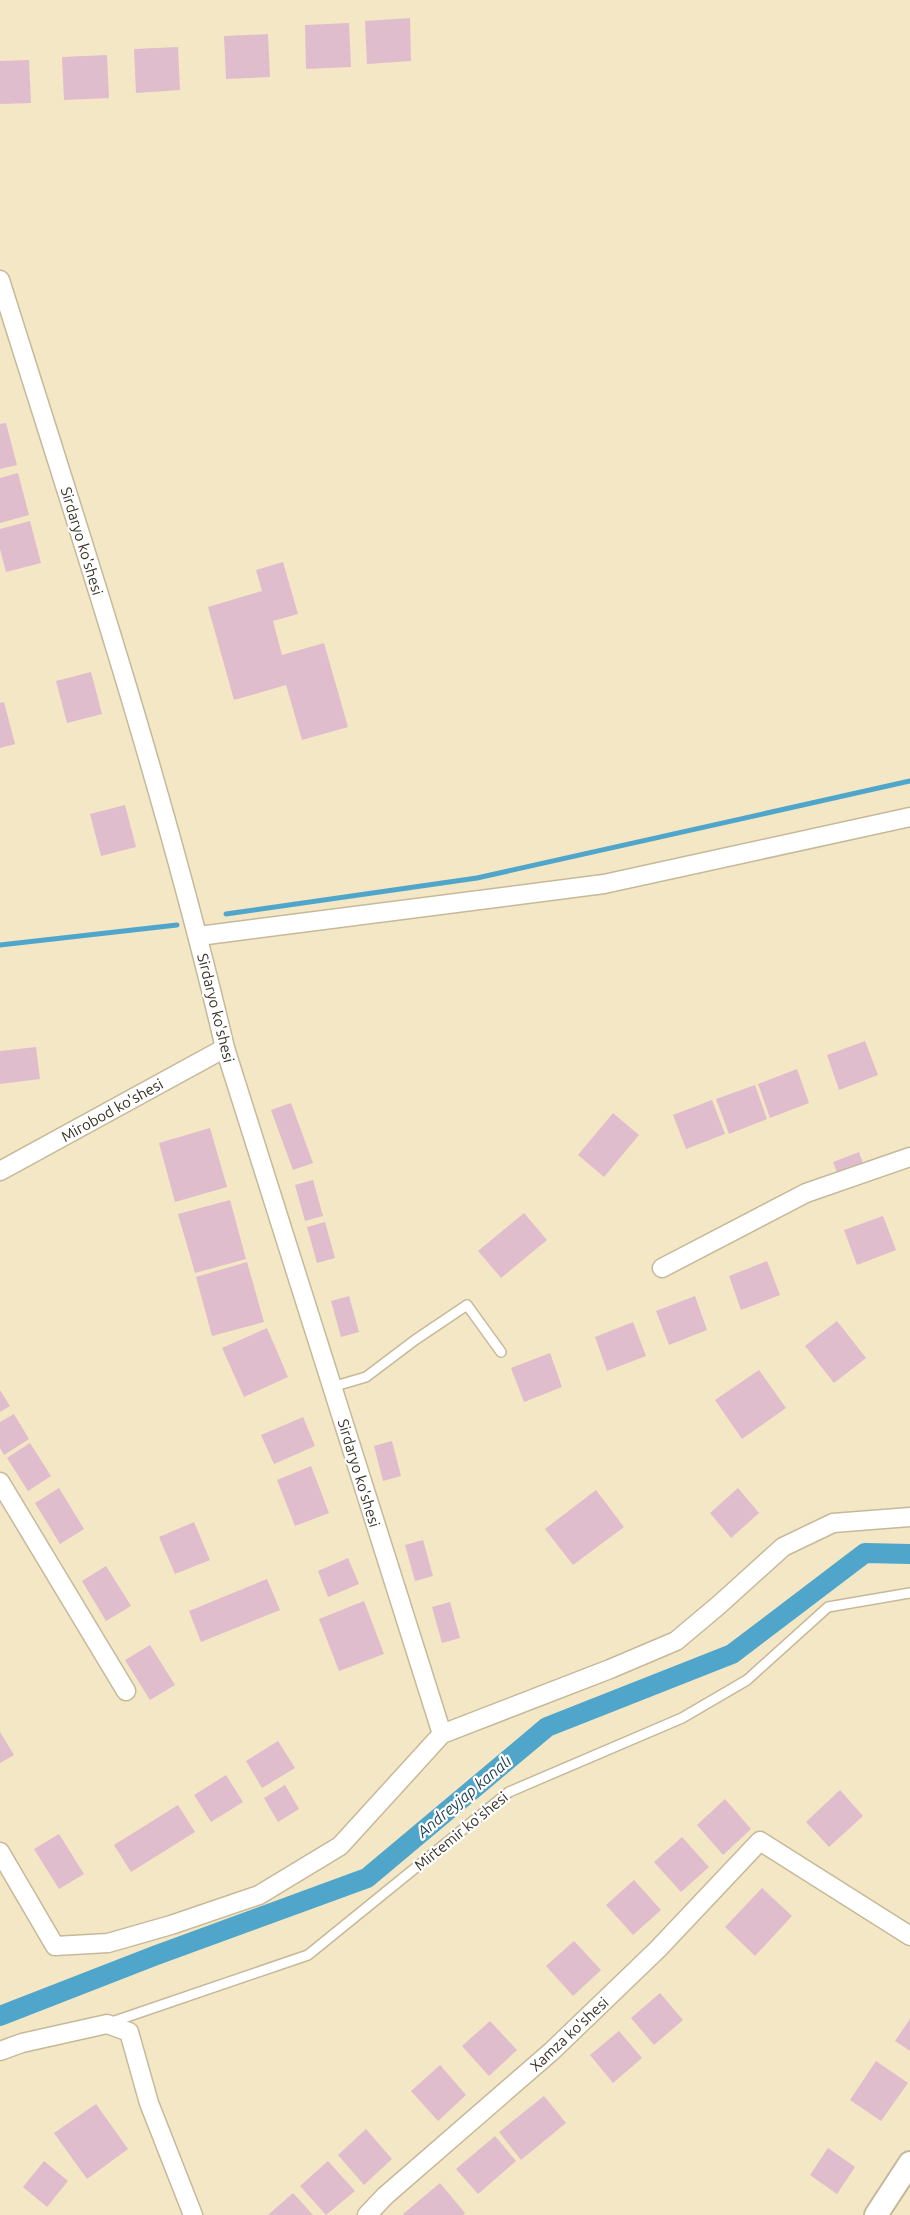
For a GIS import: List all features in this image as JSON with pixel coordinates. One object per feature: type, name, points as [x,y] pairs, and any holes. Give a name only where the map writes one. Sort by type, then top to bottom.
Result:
[{"type":"street","name":"Sirdaryo ko'shesi","points":[[0,280],[127,684],[199,936],[225,1048],[442,1734]]},
{"type":"street","points":[[199,936],[604,884],[910,818]]},
{"type":"street","name":"Mirobod ko'shesi","points":[[0,1171],[225,1048]]},
{"type":"street","points":[[662,1268],[806,1193],[910,1157]]},
{"type":"street","points":[[0,1482],[126,1691]]},
{"type":"street","points":[[0,1852],[56,1946],[108,1943],[171,1925],[259,1895],[340,1846],[442,1734],[676,1641],[783,1547],[833,1523],[910,1518]]},
{"type":"street","name":"Xamza ko'shesi","points":[[367,2215],[385,2196],[552,2051],[658,1948],[760,1841],[910,1936]]},
{"type":"street","points":[[107,2024],[129,2032],[149,2103],[193,2215]]},
{"type":"street","name":"Mirtemir ko'shesi","points":[[0,2051],[22,2043],[107,2024]]},
{"type":"street","points":[[876,2215],[910,2163]]},
{"type":"lane","points":[[332,1387],[366,1377],[467,1305],[501,1352]]},
{"type":"lane","name":"Mirtemir ko'shesi","points":[[107,2024],[308,1955],[509,1792],[682,1718],[729,1691],[747,1680],[828,1607],[910,1593]]},
{"type":"building","points":[[410,18],[411,61],[367,64],[365,21]]},
{"type":"building","points":[[349,23],[351,67],[306,69],[305,25]]},
{"type":"building","points":[[268,34],[270,77],[226,79],[224,36]]},
{"type":"building","points":[[178,47],[180,90],[136,93],[134,49]]},
{"type":"building","points":[[107,55],[109,98],[64,100],[62,57]]},
{"type":"building","points":[[29,60],[31,103],[0,104],[0,61]]},
{"type":"building","points":[[6,423],[17,465],[0,469],[0,424]]},
{"type":"building","points":[[18,473],[29,515],[0,523],[0,478]]},
{"type":"building","points":[[30,521],[41,563],[6,572],[0,549],[0,529]]},
{"type":"building","points":[[283,562],[298,614],[273,621],[282,655],[324,643],[348,727],[302,740],[286,685],[234,700],[208,607],[262,591],[256,570]]},
{"type":"building","points":[[91,672],[102,714],[67,723],[56,681]]},
{"type":"building","points":[[4,702],[15,744],[0,748],[0,703]]},
{"type":"building","points":[[125,805],[136,847],[101,856],[90,814]]},
{"type":"building","points":[[865,1041],[878,1075],[839,1090],[827,1055]]},
{"type":"building","points":[[36,1047],[40,1079],[0,1084],[0,1051]]},
{"type":"building","points":[[797,1069],[809,1103],[770,1118],[758,1084]]},
{"type":"building","points":[[755,1085],[767,1119],[729,1134],[716,1099]]},
{"type":"building","points":[[712,1100],[725,1134],[686,1149],[673,1115]]},
{"type":"building","points":[[291,1103],[313,1163],[293,1170],[271,1110]]},
{"type":"building","points":[[613,1113],[639,1135],[604,1177],[578,1155]]},
{"type":"building","points":[[210,1128],[227,1187],[175,1202],[159,1143]]},
{"type":"building","points":[[859,1152],[864,1166],[838,1175],[833,1162]]},
{"type":"building","points":[[313,1180],[323,1216],[305,1221],[295,1185]]},
{"type":"building","points":[[230,1200],[246,1259],[195,1273],[178,1214]]},
{"type":"building","points":[[524,1213],[547,1240],[501,1278],[478,1251]]},
{"type":"building","points":[[883,1216],[896,1250],[857,1265],[844,1230]]},
{"type":"building","points":[[325,1222],[335,1258],[317,1263],[307,1227]]},
{"type":"building","points":[[767,1261],[780,1295],[741,1310],[729,1276]]},
{"type":"building","points":[[247,1262],[264,1322],[212,1336],[196,1277]]},
{"type":"building","points":[[349,1296],[359,1332],[341,1337],[331,1301]]},
{"type":"building","points":[[695,1296],[707,1330],[669,1345],[656,1311]]},
{"type":"building","points":[[837,1321],[866,1358],[834,1383],[805,1346]]},
{"type":"building","points":[[633,1322],[646,1356],[607,1371],[595,1337]]},
{"type":"building","points":[[267,1328],[288,1377],[244,1397],[222,1348]]},
{"type":"building","points":[[550,1353],[562,1387],[524,1402],[511,1368]]},
{"type":"building","points":[[759,1370],[786,1408],[742,1439],[715,1400]]},
{"type":"building","points":[[0,1390],[10,1406],[0,1412]]},
{"type":"building","points":[[14,1414],[29,1439],[4,1455],[0,1448],[0,1422]]},
{"type":"building","points":[[303,1417],[315,1446],[274,1464],[261,1435]]},
{"type":"building","points":[[392,1441],[401,1476],[383,1481],[374,1446]]},
{"type":"building","points":[[30,1443],[51,1476],[28,1491],[7,1458]]},
{"type":"building","points":[[311,1466],[329,1513],[295,1526],[277,1480]]},
{"type":"building","points":[[59,1488],[84,1529],[60,1544],[35,1503]]},
{"type":"building","points":[[738,1488],[759,1513],[731,1538],[710,1513]]},
{"type":"building","points":[[596,1490],[624,1527],[573,1565],[545,1529]]},
{"type":"building","points":[[194,1522],[210,1560],[175,1574],[159,1537]]},
{"type":"building","points":[[423,1540],[433,1576],[415,1581],[405,1545]]},
{"type":"building","points":[[348,1558],[359,1584],[328,1597],[318,1571]]},
{"type":"building","points":[[106,1566],[131,1606],[106,1621],[82,1581]]},
{"type":"building","points":[[267,1579],[280,1610],[201,1642],[189,1611]]},
{"type":"building","points":[[364,1601],[384,1654],[339,1671],[319,1619]]},
{"type":"building","points":[[450,1602],[460,1638],[442,1643],[432,1607]]},
{"type":"building","points":[[150,1645],[175,1685],[150,1700],[125,1660]]},
{"type":"building","points":[[0,1732],[14,1755],[0,1763]]},
{"type":"building","points":[[278,1741],[295,1768],[262,1788],[246,1761]]},
{"type":"building","points":[[226,1775],[243,1802],[211,1822],[194,1795]]},
{"type":"building","points":[[285,1785],[299,1809],[278,1822],[264,1798]]},
{"type":"building","points":[[840,1790],[863,1816],[829,1847],[806,1822]]},
{"type":"building","points":[[725,1799],[751,1829],[723,1855],[697,1825]]},
{"type":"building","points":[[178,1805],[195,1832],[131,1872],[114,1845]]},
{"type":"building","points":[[59,1834],[84,1874],[59,1889],[34,1849]]},
{"type":"building","points":[[682,1837],[709,1867],[681,1892],[654,1862]]},
{"type":"building","points":[[634,1880],[661,1910],[633,1935],[606,1905]]},
{"type":"building","points":[[762,1888],[792,1916],[755,1956],[725,1927]]},
{"type":"building","points":[[574,1941],[601,1970],[573,1996],[546,1966]]},
{"type":"building","points":[[660,1993],[683,2020],[654,2045],[631,2018]]},
{"type":"building","points":[[910,2019],[910,2051],[895,2041]]},
{"type":"building","points":[[490,2021],[517,2050],[489,2076],[462,2046]]},
{"type":"building","points":[[619,2031],[642,2058],[613,2083],[590,2055]]},
{"type":"building","points":[[876,2061],[908,2083],[881,2121],[850,2100]]},
{"type":"building","points":[[440,2065],[466,2095],[438,2121],[411,2091]]},
{"type":"building","points":[[544,2096],[566,2123],[521,2160],[499,2132]]},
{"type":"building","points":[[96,2104],[128,2149],[87,2179],[54,2133]]},
{"type":"building","points":[[366,2129],[392,2159],[364,2185],[338,2155]]},
{"type":"building","points":[[495,2136],[516,2161],[478,2194],[456,2169]]},
{"type":"building","points":[[828,2148],[855,2167],[837,2194],[810,2175]]},
{"type":"building","points":[[44,2161],[68,2181],[47,2207],[23,2187]]},
{"type":"building","points":[[328,2161],[355,2191],[326,2215],[300,2186]]},
{"type":"building","points":[[440,2183],[465,2213],[463,2215],[403,2214]]},
{"type":"building","points":[[293,2193],[313,2215],[268,2215]]},
{"type":"waterway","points":[[226,914],[477,878],[910,781]]},
{"type":"waterway","points":[[0,945],[177,925]]},
{"type":"waterway","name":"Andreyjap kanalı","points":[[0,2016],[154,1956],[367,1878],[547,1727],[732,1654],[865,1553],[910,1554]]}]
